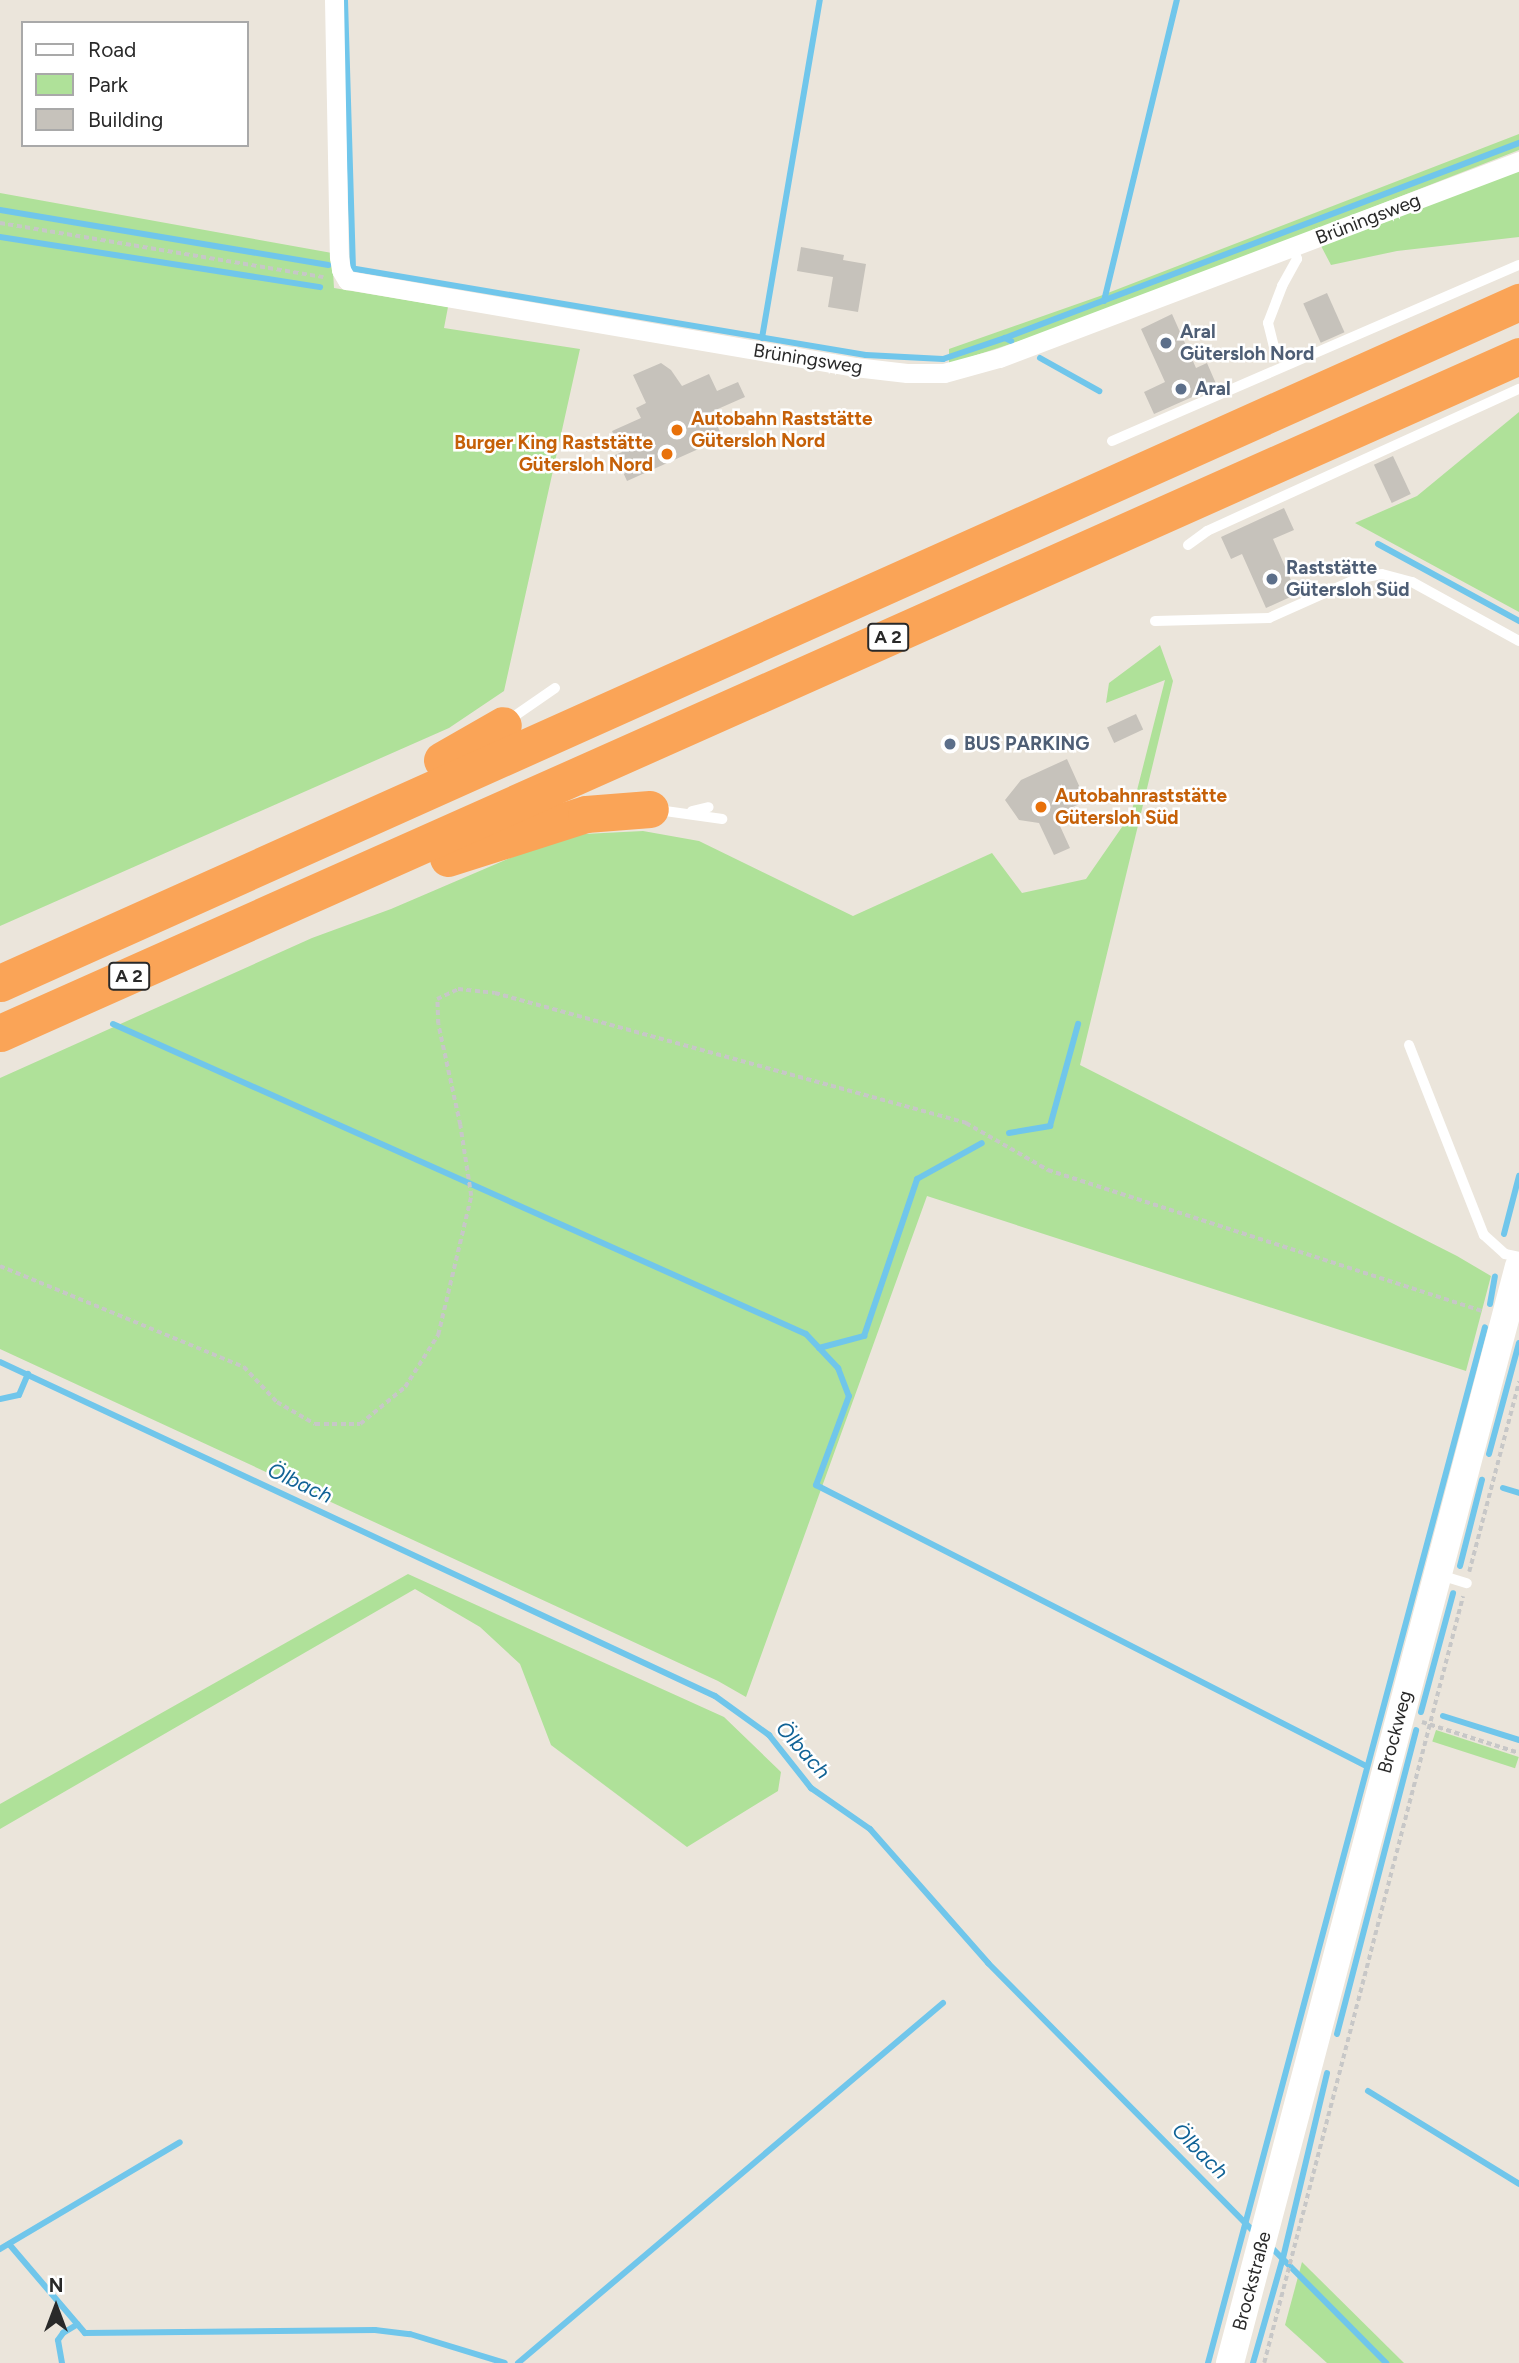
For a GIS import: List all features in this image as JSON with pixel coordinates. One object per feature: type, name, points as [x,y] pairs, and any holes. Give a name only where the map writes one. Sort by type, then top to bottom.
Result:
[{"type":"highway","name":"A 2","points":[[0,983],[1519,302]]},
{"type":"highway","name":"A 2","points":[[0,1033],[1519,356]]},
{"type":"highway","points":[[238,876],[316,821],[464,750],[503,725]]},
{"type":"highway","points":[[257,919],[328,900],[561,820],[586,814],[657,810]]},
{"type":"street","points":[[334,0],[339,257],[341,270],[347,280]]},
{"type":"street","name":"Brüningsweg","points":[[347,280],[855,367],[907,373],[944,373],[999,358],[1519,161]]},
{"type":"street","name":"Brockweg","points":[[1274,2199],[1519,1266]]},
{"type":"street","name":"Brockstraße","points":[[1230,2363],[1274,2199]]},
{"type":"lane","points":[[1275,351],[1268,323],[1282,286],[1297,259],[1293,247]]},
{"type":"lane","points":[[1112,440],[1519,265]]},
{"type":"lane","points":[[1188,545],[1207,531],[1519,389]]},
{"type":"lane","points":[[1155,621],[1269,618],[1356,579],[1382,573],[1412,582],[1519,641]]},
{"type":"lane","points":[[503,725],[555,688]]},
{"type":"lane","points":[[657,810],[697,811],[709,807]]},
{"type":"lane","points":[[657,810],[722,819]]},
{"type":"lane","points":[[1409,1045],[1484,1235],[1504,1254],[1519,1258]]},
{"type":"lane","points":[[1436,1574],[1467,1583]]},
{"type":"path","points":[[0,223],[347,280]]},
{"type":"path","points":[[0,1266],[244,1367],[277,1402],[315,1424],[359,1424],[405,1387],[438,1335],[471,1196],[460,1125],[438,1024],[437,999],[458,989],[495,993],[967,1123],[1048,1170],[1505,1318]]},
{"type":"path","points":[[1264,2363],[1519,1381]]},
{"type":"path","points":[[1400,1714],[1519,1753]]},
{"type":"green space","points":[[1519,134],[1519,150],[1090,318],[949,364],[949,349],[1100,296]]},
{"type":"green space","points":[[1519,168],[1519,237],[1397,251],[1331,265],[1320,244]]},
{"type":"green space","points":[[0,193],[332,253],[334,288],[448,307],[444,328],[580,349],[504,691],[449,728],[0,926]]},
{"type":"green space","points":[[1519,412],[1519,612],[1355,523],[1417,496]]},
{"type":"green space","points":[[1160,645],[1173,681],[1080,1065],[1457,1256],[1491,1276],[1466,1371],[927,1196],[746,1697],[718,1681],[0,1349],[0,1078],[312,938],[391,909],[543,844],[584,834],[643,831],[699,841],[853,916],[992,853],[1022,893],[1086,879],[1131,814],[1165,680],[1106,703],[1109,683]]},
{"type":"green space","points":[[408,1574],[724,1717],[781,1772],[778,1791],[687,1847],[551,1745],[520,1664],[480,1627],[415,1589],[0,1829],[0,1804]]},
{"type":"green space","points":[[1436,1730],[1519,1757],[1515,1768],[1432,1741]]},
{"type":"green space","points":[[1302,2262],[1404,2363],[1327,2363],[1285,2325]]},
{"type":"building","points":[[801,247],[844,255],[843,260],[866,264],[858,312],[828,307],[833,277],[797,271]]},
{"type":"building","points":[[1327,293],[1344,332],[1321,343],[1303,304]]},
{"type":"building","points":[[1172,314],[1196,368],[1207,363],[1217,386],[1154,414],[1144,392],[1165,382],[1141,329]]},
{"type":"building","name":"Autobahn Raststätte Gütersloh Nord","points":[[661,363],[671,370],[682,386],[709,374],[717,391],[738,382],[745,397],[711,412],[723,438],[627,481],[615,455],[622,452],[612,431],[641,418],[636,408],[646,403],[633,375]]},
{"type":"building","points":[[1393,456],[1411,494],[1392,503],[1374,465]]},
{"type":"building","points":[[1284,508],[1294,530],[1273,539],[1297,594],[1266,608],[1242,554],[1231,559],[1221,537]]},
{"type":"building","points":[[1136,714],[1143,729],[1114,743],[1107,728]]},
{"type":"building","name":"Autobahnraststätte Gütersloh Süd","points":[[1067,759],[1086,801],[1055,815],[1070,848],[1054,855],[1039,823],[1019,820],[1005,800],[1021,780]]},
{"type":"waterway","points":[[345,0],[353,268]]},
{"type":"waterway","points":[[762,338],[820,0]]},
{"type":"waterway","points":[[1104,301],[1177,0]]},
{"type":"waterway","points":[[1005,338],[1519,143]]},
{"type":"waterway","points":[[0,210],[328,265]]},
{"type":"waterway","points":[[0,237],[320,287]]},
{"type":"waterway","points":[[350,268],[866,355],[943,359],[1005,338],[1011,341]]},
{"type":"waterway","points":[[1040,358],[1099,391]]},
{"type":"waterway","points":[[1378,544],[1519,621]]},
{"type":"waterway","points":[[113,1024],[806,1334],[838,1368],[849,1396],[816,1485],[1366,1766]]},
{"type":"waterway","points":[[1009,1133],[1050,1126],[1078,1024]]},
{"type":"waterway","points":[[819,1348],[864,1336],[917,1179],[982,1143]]},
{"type":"waterway","points":[[1504,1234],[1519,1176]]},
{"type":"waterway","points":[[1490,1304],[1495,1276]]},
{"type":"waterway","points":[[1208,2363],[1485,1327]]},
{"type":"waterway","points":[[1489,1454],[1519,1343]]},
{"type":"waterway","name":"Ölbach","points":[[0,1362],[715,1696],[769,1735],[811,1788],[870,1829],[988,1963],[1256,2234]]},
{"type":"waterway","points":[[0,1399],[19,1395],[28,1374]]},
{"type":"waterway","points":[[1460,1566],[1482,1480]]},
{"type":"waterway","points":[[1503,1488],[1519,1493]]},
{"type":"waterway","points":[[1421,1712],[1453,1593]]},
{"type":"waterway","points":[[1443,1716],[1519,1740]]},
{"type":"waterway","points":[[1337,2034],[1416,1730]]},
{"type":"waterway","points":[[518,2363],[943,2003]]},
{"type":"waterway","points":[[1253,2363],[1283,2258],[1327,2073]]},
{"type":"waterway","points":[[1368,2091],[1519,2184]]},
{"type":"waterway","points":[[0,2249],[180,2142]]},
{"type":"waterway","points":[[9,2244],[85,2333],[375,2330],[410,2334],[505,2363]]},
{"type":"waterway","name":"Ölbach","points":[[1270,2246],[1386,2363]]},
{"type":"waterway","points":[[62,2363],[58,2340],[63,2333],[78,2324]]},
{"type":"place","name":"Aral Gütersloh Nord","points":[[1166,343]]},
{"type":"place","name":"Aral","points":[[1181,389]]},
{"type":"place","name":"Autobahn Raststätte Gütersloh Nord","points":[[677,430]]},
{"type":"place","name":"Burger King Raststätte Gütersloh Nord","points":[[667,454]]},
{"type":"place","name":"Raststätte Gütersloh Süd","points":[[1272,579]]},
{"type":"place","name":"BUS PARKING","points":[[950,744]]},
{"type":"place","name":"Autobahnraststätte Gütersloh Süd","points":[[1041,807]]}]
